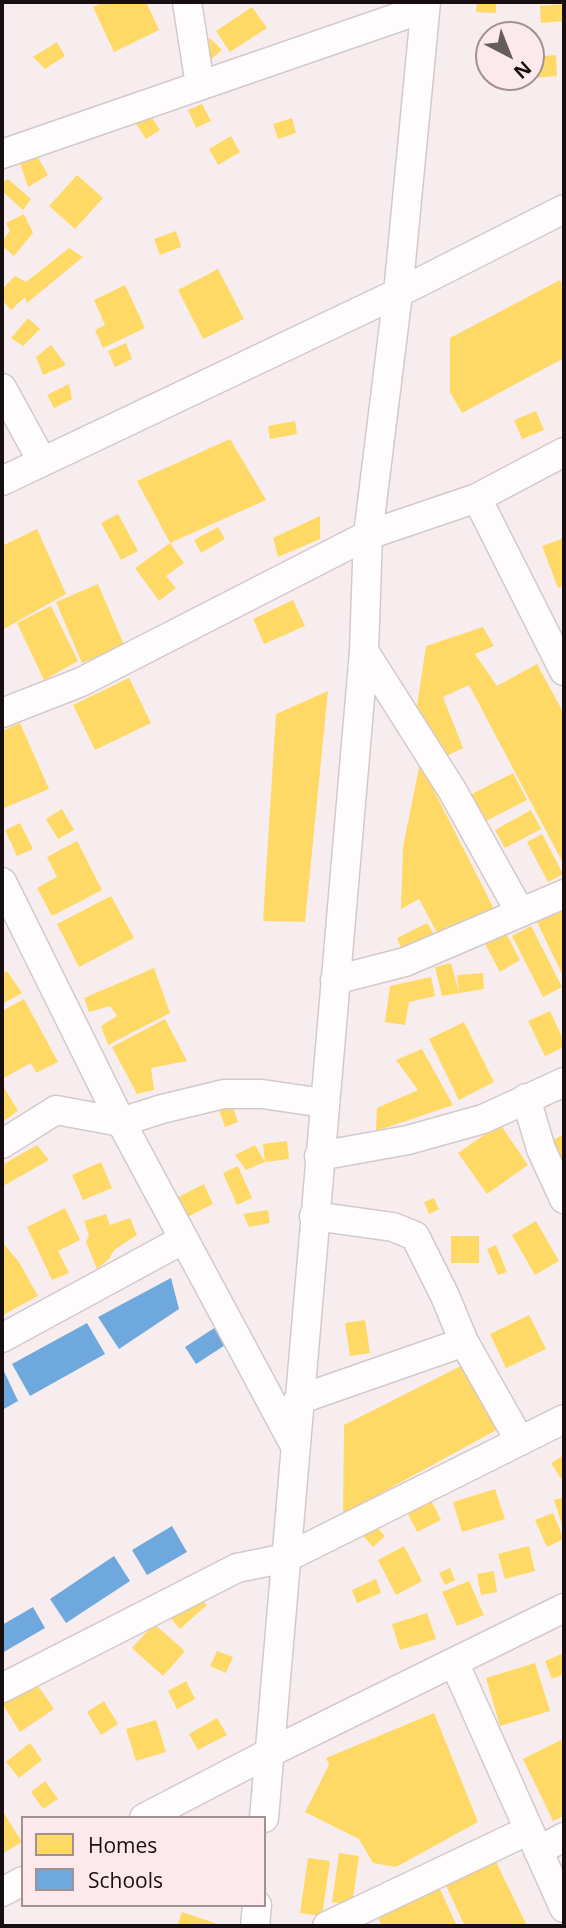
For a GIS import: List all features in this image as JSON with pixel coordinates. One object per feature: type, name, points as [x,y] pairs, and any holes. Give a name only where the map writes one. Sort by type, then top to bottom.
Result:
[{"type":"street","points":[[187,2],[200,85]]},
{"type":"street","points":[[2,154],[425,5],[398,293],[368,535],[364,651],[264,1816]]},
{"type":"street","points":[[2,481],[398,293],[564,209]]},
{"type":"street","points":[[2,388],[42,461]]},
{"type":"street","points":[[2,713],[81,682],[368,535],[477,498],[564,452]]},
{"type":"street","points":[[477,498],[564,671]]},
{"type":"street","points":[[364,651],[452,790],[520,912]]},
{"type":"street","points":[[2,882],[121,1122],[295,1446]]},
{"type":"street","points":[[335,980],[405,962],[564,894]]},
{"type":"street","points":[[319,1156],[408,1140],[483,1119],[564,1082]]},
{"type":"street","points":[[2,1144],[56,1110],[121,1122],[224,1094],[261,1094],[324,1103]]},
{"type":"street","points":[[526,1098],[541,1149],[564,1199]]},
{"type":"street","points":[[314,1216],[393,1227],[415,1236],[464,1342],[520,1441]]},
{"type":"street","points":[[2,1338],[184,1239]]},
{"type":"street","points":[[298,1401],[464,1342]]},
{"type":"street","points":[[2,1688],[237,1568],[286,1558],[564,1419]]},
{"type":"street","points":[[148,1816],[269,1753],[564,1608]]},
{"type":"street","points":[[454,1662],[564,1908]]},
{"type":"street","points":[[327,1926],[369,1918],[534,1841],[564,1837]]},
{"type":"street","points":[[2,1892],[21,1882]]},
{"type":"street","points":[[256,1926],[257,1907]]},
{"type":"building: Homes","points":[[105,2],[146,2],[159,30],[114,52],[93,7]]},
{"type":"building: Homes","points":[[477,2],[496,2],[496,13],[476,12]]},
{"type":"building: Homes","points":[[564,4],[564,21],[541,21],[540,6]]},
{"type":"building: Homes","points":[[252,7],[267,28],[230,52],[216,31]]},
{"type":"building: Homes","points":[[210,38],[222,50],[210,60],[199,49]]},
{"type":"building: Homes","points":[[57,42],[65,56],[45,69],[33,57]]},
{"type":"building: Homes","points":[[556,55],[557,76],[545,77],[545,56]]},
{"type":"building: Homes","points":[[202,104],[211,121],[196,128],[188,110]]},
{"type":"building: Homes","points":[[149,113],[160,130],[146,139],[135,122]]},
{"type":"building: Homes","points":[[292,118],[296,133],[278,139],[273,124]]},
{"type":"building: Homes","points":[[231,136],[240,152],[218,165],[209,149]]},
{"type":"building: Homes","points":[[34,150],[48,175],[28,187],[17,154]]},
{"type":"building: Homes","points":[[77,175],[103,198],[75,229],[49,206]]},
{"type":"building: Homes","points":[[8,179],[31,199],[23,210],[2,191],[2,182]]},
{"type":"building: Homes","points":[[24,214],[33,233],[14,256],[2,246],[2,241],[10,231],[6,223]]},
{"type":"building: Homes","points":[[176,231],[181,247],[160,255],[154,239]]},
{"type":"building: Homes","points":[[69,248],[83,257],[27,303],[25,297],[11,310],[2,300],[2,289],[15,276],[26,282]]},
{"type":"building: Homes","points":[[218,269],[244,319],[203,339],[178,290]]},
{"type":"building: Homes","points":[[560,280],[564,287],[564,358],[462,413],[450,392],[450,338]]},
{"type":"building: Homes","points":[[125,285],[145,328],[103,348],[95,330],[105,325],[94,300]]},
{"type":"building: Homes","points":[[28,318],[40,329],[23,346],[11,338]]},
{"type":"building: Homes","points":[[126,343],[132,359],[115,367],[108,351]]},
{"type":"building: Homes","points":[[51,345],[66,365],[43,375],[36,357]]},
{"type":"building: Homes","points":[[69,384],[72,399],[54,408],[47,395]]},
{"type":"building: Homes","points":[[536,411],[544,430],[522,439],[514,420]]},
{"type":"building: Homes","points":[[295,421],[297,434],[270,439],[268,426]]},
{"type":"building: Homes","points":[[230,439],[266,500],[170,543],[137,481]]},
{"type":"building: Homes","points":[[118,514],[138,551],[121,560],[101,523]]},
{"type":"building: Homes","points":[[320,516],[320,539],[278,557],[273,538]]},
{"type":"building: Homes","points":[[218,527],[225,539],[201,553],[194,540]]},
{"type":"building: Homes","points":[[37,529],[66,594],[2,630],[2,546]]},
{"type":"building: Homes","points":[[564,538],[564,586],[558,588],[542,546]]},
{"type":"building: Homes","points":[[170,543],[184,563],[166,576],[176,588],[159,601],[135,568]]},
{"type":"building: Homes","points":[[98,584],[124,645],[82,663],[56,602]]},
{"type":"building: Homes","points":[[293,600],[305,626],[264,644],[253,619]]},
{"type":"building: Homes","points":[[51,606],[78,661],[44,680],[17,623]]},
{"type":"building: Homes","points":[[483,627],[494,646],[475,654],[497,686],[537,664],[564,714],[564,865],[469,685],[443,697],[463,748],[440,759],[416,713],[426,646]]},
{"type":"building: Homes","points":[[129,678],[151,723],[95,750],[73,705]]},
{"type":"building: Homes","points":[[328,691],[305,922],[263,921],[276,714]]},
{"type":"building: Homes","points":[[20,723],[49,789],[2,809],[2,731]]},
{"type":"building: Homes","points":[[420,763],[494,909],[441,940],[419,899],[401,909],[403,847]]},
{"type":"building: Homes","points":[[513,773],[527,800],[484,822],[470,795]]},
{"type":"building: Homes","points":[[62,809],[74,830],[58,839],[46,819]]},
{"type":"building: Homes","points":[[531,810],[541,829],[505,848],[495,830]]},
{"type":"building: Homes","points":[[20,823],[33,849],[17,856],[5,830]]},
{"type":"building: Homes","points":[[542,834],[563,874],[548,882],[527,842]]},
{"type":"building: Homes","points":[[77,841],[102,890],[52,916],[37,888],[57,877],[47,857]]},
{"type":"building: Homes","points":[[111,896],[134,938],[79,967],[57,924]]},
{"type":"building: Homes","points":[[564,909],[564,978],[537,922]]},
{"type":"building: Homes","points":[[427,923],[438,940],[402,950],[397,938]]},
{"type":"building: Homes","points":[[531,926],[562,987],[543,997],[512,936]]},
{"type":"building: Homes","points":[[506,933],[520,960],[500,972],[485,944]]},
{"type":"building: Homes","points":[[451,963],[459,992],[457,975],[483,973],[484,989],[442,996],[435,967]]},
{"type":"building: Homes","points":[[154,968],[170,1013],[108,1045],[101,1026],[117,1016],[110,1006],[89,1012],[84,998]]},
{"type":"building: Homes","points":[[7,971],[22,993],[2,1004],[2,974]]},
{"type":"building: Homes","points":[[431,977],[435,996],[409,1002],[405,1025],[385,1022],[390,986]]},
{"type":"building: Homes","points":[[24,999],[58,1062],[36,1073],[31,1063],[2,1079],[2,1011]]},
{"type":"building: Homes","points":[[550,1011],[564,1041],[564,1047],[545,1056],[528,1021]]},
{"type":"building: Homes","points":[[165,1019],[187,1061],[151,1068],[154,1090],[137,1094],[112,1047]]},
{"type":"building: Homes","points":[[464,1022],[494,1082],[459,1100],[429,1039]]},
{"type":"building: Homes","points":[[422,1049],[453,1105],[376,1131],[377,1108],[418,1090],[396,1060]]},
{"type":"building: Homes","points":[[2,1084],[18,1111],[2,1122]]},
{"type":"building: Homes","points":[[232,1105],[238,1122],[225,1127],[219,1110]]},
{"type":"building: Homes","points":[[500,1124],[528,1165],[487,1194],[458,1153]]},
{"type":"building: Homes","points":[[564,1134],[564,1171],[548,1143]]},
{"type":"building: Homes","points":[[287,1141],[289,1159],[265,1162],[263,1144]]},
{"type":"building: Homes","points":[[37,1145],[49,1160],[3,1186],[2,1165]]},
{"type":"building: Homes","points":[[255,1145],[265,1162],[246,1170],[235,1155]]},
{"type":"building: Homes","points":[[101,1162],[112,1188],[83,1200],[72,1175]]},
{"type":"building: Homes","points":[[238,1166],[252,1198],[237,1205],[223,1173]]},
{"type":"building: Homes","points":[[204,1184],[213,1204],[185,1218],[176,1198]]},
{"type":"building: Homes","points":[[434,1198],[439,1209],[429,1214],[424,1202]]},
{"type":"building: Homes","points":[[65,1208],[80,1240],[58,1251],[69,1273],[52,1280],[27,1227]]},
{"type":"building: Homes","points":[[268,1210],[270,1223],[249,1227],[243,1214]]},
{"type":"building: Homes","points":[[106,1214],[110,1225],[130,1218],[137,1235],[114,1250],[109,1259],[97,1269],[86,1242],[89,1235],[84,1221]]},
{"type":"building: Homes","points":[[536,1221],[559,1261],[535,1275],[512,1235]]},
{"type":"building: Homes","points":[[451,1236],[479,1236],[479,1263],[451,1263]]},
{"type":"building: Homes","points":[[2,1242],[19,1262],[38,1296],[3,1315]]},
{"type":"building: Homes","points":[[496,1245],[507,1272],[498,1275],[487,1249]]},
{"type":"building: Homes","points":[[529,1315],[546,1349],[506,1368],[490,1334]]},
{"type":"building: Homes","points":[[365,1320],[370,1353],[350,1356],[345,1323]]},
{"type":"building: Homes","points":[[461,1366],[500,1428],[343,1514],[344,1425]]},
{"type":"building: Homes","points":[[564,1455],[564,1476],[561,1479],[551,1463]]},
{"type":"building: Homes","points":[[422,1482],[441,1520],[417,1532],[398,1494]]},
{"type":"building: Homes","points":[[495,1489],[505,1519],[462,1532],[453,1502]]},
{"type":"building: Homes","points":[[564,1497],[564,1531],[554,1500]]},
{"type":"building: Homes","points":[[553,1513],[564,1539],[547,1547],[535,1520]]},
{"type":"building: Homes","points":[[365,1514],[385,1536],[373,1547],[353,1524]]},
{"type":"building: Homes","points":[[404,1546],[422,1581],[396,1595],[378,1560]]},
{"type":"building: Homes","points":[[529,1546],[535,1571],[505,1579],[498,1554]]},
{"type":"building: Homes","points":[[450,1568],[455,1580],[445,1585],[439,1573]]},
{"type":"building: Homes","points":[[494,1571],[497,1592],[481,1595],[477,1574]]},
{"type":"building: Homes","points":[[376,1579],[381,1593],[357,1603],[352,1590]]},
{"type":"building: Homes","points":[[469,1581],[484,1615],[457,1626],[442,1592]]},
{"type":"building: Homes","points":[[191,1586],[207,1605],[180,1629],[163,1609]]},
{"type":"building: Homes","points":[[427,1613],[436,1639],[400,1650],[392,1624]]},
{"type":"building: Homes","points":[[154,1624],[185,1651],[163,1676],[132,1648]]},
{"type":"building: Homes","points":[[217,1651],[233,1657],[226,1673],[210,1666]]},
{"type":"building: Homes","points":[[564,1653],[564,1674],[552,1679],[545,1661]]},
{"type":"building: Homes","points":[[535,1663],[550,1711],[500,1726],[486,1678]]},
{"type":"building: Homes","points":[[32,1677],[54,1709],[20,1732],[2,1703],[2,1698]]},
{"type":"building: Homes","points":[[186,1681],[195,1699],[177,1709],[168,1691]]},
{"type":"building: Homes","points":[[104,1701],[118,1724],[101,1735],[87,1712]]},
{"type":"building: Homes","points":[[434,1713],[478,1822],[396,1867],[373,1863],[359,1839],[305,1812],[329,1765],[326,1758]]},
{"type":"building: Homes","points":[[217,1718],[227,1735],[198,1750],[189,1734]]},
{"type":"building: Homes","points":[[156,1720],[166,1752],[136,1761],[126,1729]]},
{"type":"building: Homes","points":[[561,1740],[564,1746],[564,1816],[553,1821],[523,1759]]},
{"type":"building: Homes","points":[[30,1743],[42,1760],[19,1778],[6,1762]]},
{"type":"building: Homes","points":[[45,1781],[58,1799],[43,1809],[31,1792]]},
{"type":"building: Homes","points":[[2,1810],[21,1843],[2,1854]]},
{"type":"building: Homes","points":[[487,1843],[527,1926],[465,1926],[437,1867]]},
{"type":"building: Homes","points":[[339,1853],[359,1856],[352,1905],[332,1902]]},
{"type":"building: Homes","points":[[308,1858],[330,1861],[322,1916],[300,1913]]},
{"type":"building: Homes","points":[[434,1876],[457,1926],[382,1926],[372,1905]]},
{"type":"building: Homes","points":[[182,1912],[215,1923],[214,1926],[177,1926]]},
{"type":"building: Schools","points":[[171,1278],[179,1309],[119,1349],[98,1317]]},
{"type":"building: Schools","points":[[87,1323],[105,1354],[30,1396],[12,1364]]},
{"type":"building: Schools","points":[[219,1325],[233,1340],[196,1364],[185,1347]]},
{"type":"building: Schools","points":[[2,1367],[18,1401],[2,1410]]},
{"type":"building: Schools","points":[[172,1526],[187,1552],[147,1575],[132,1550]]},
{"type":"building: Schools","points":[[114,1556],[130,1581],[66,1623],[50,1599]]},
{"type":"building: Schools","points":[[33,1607],[45,1628],[2,1653],[2,1625]]}]
